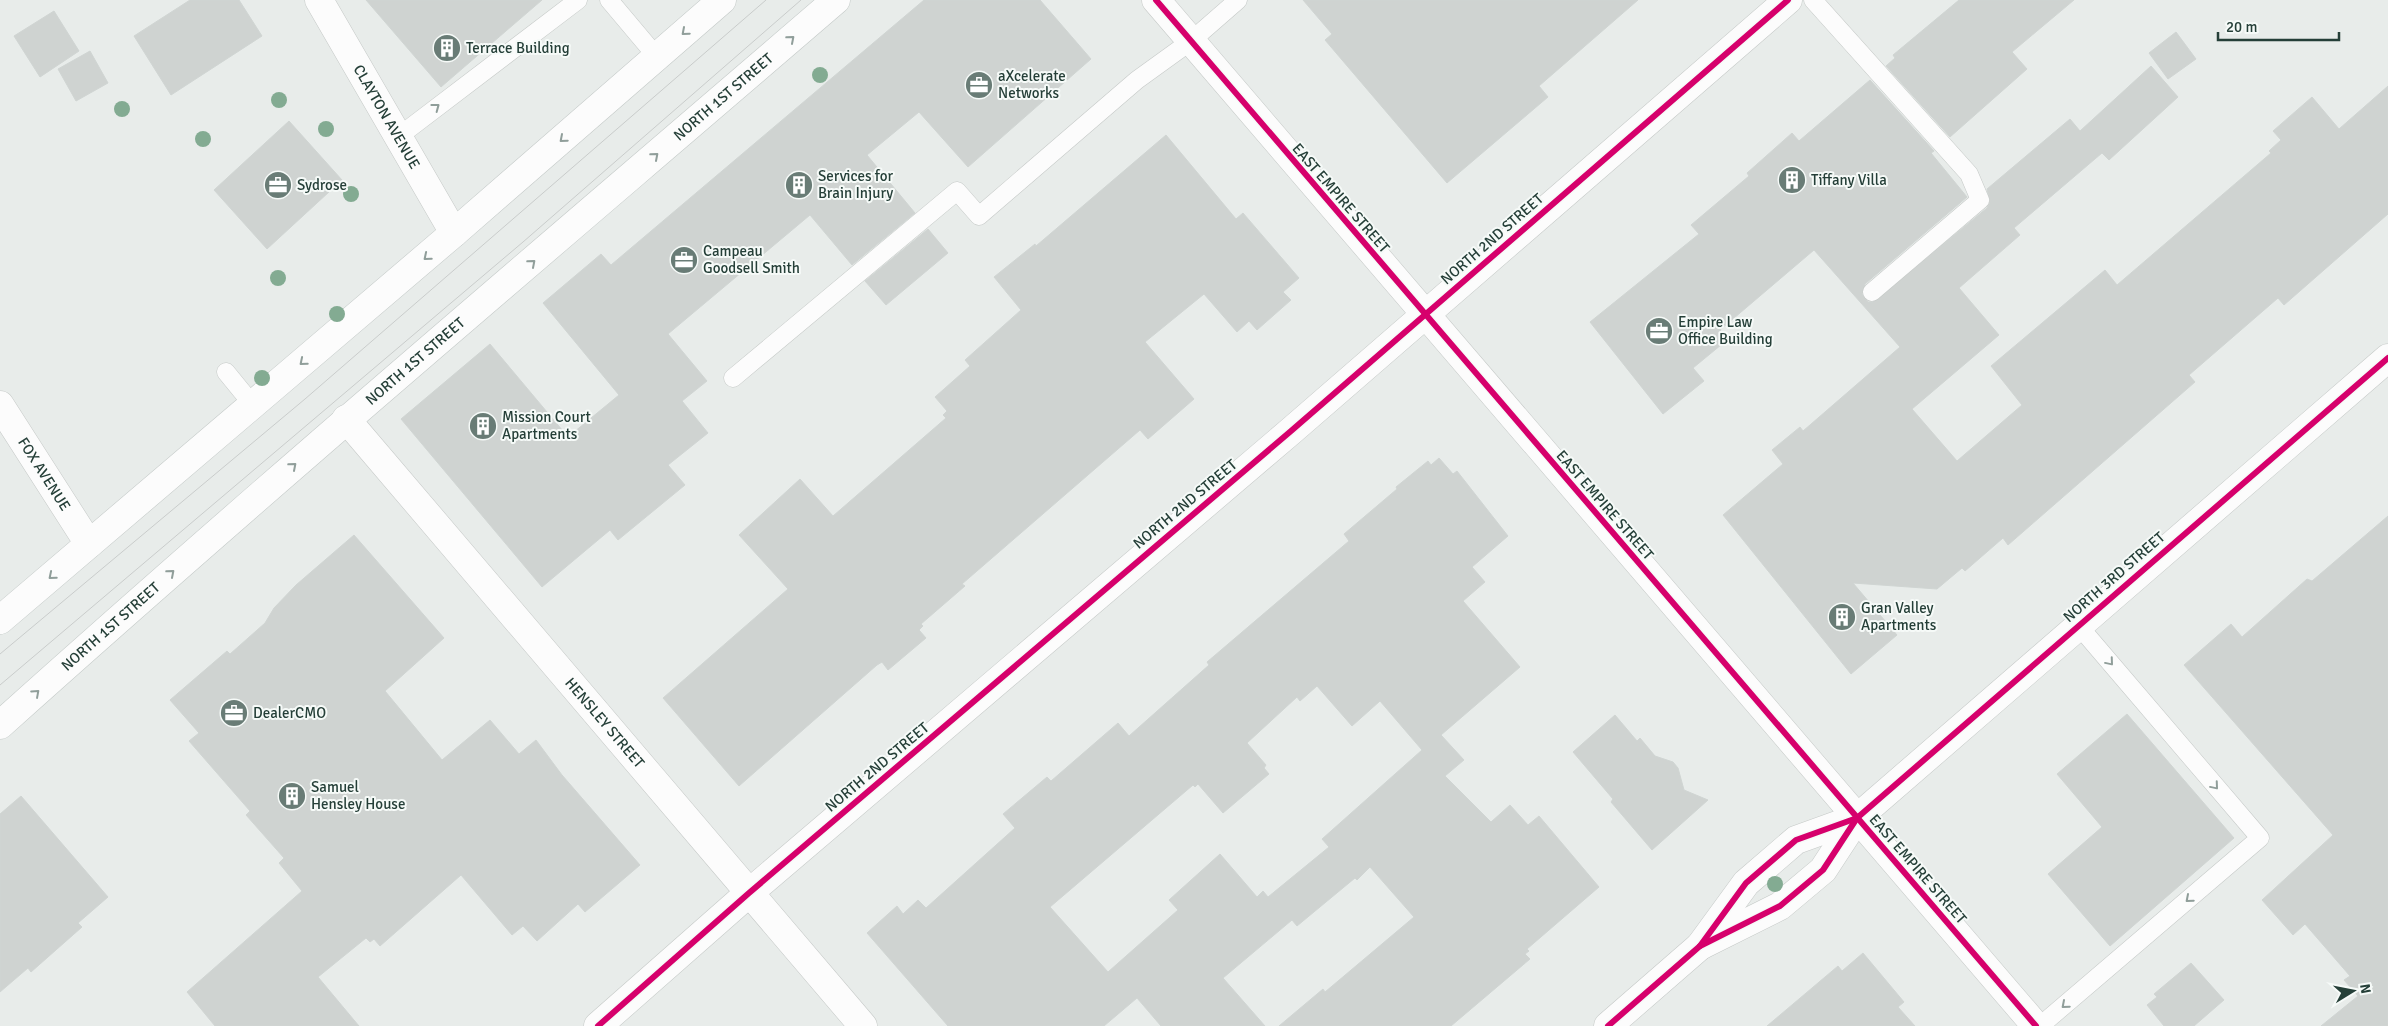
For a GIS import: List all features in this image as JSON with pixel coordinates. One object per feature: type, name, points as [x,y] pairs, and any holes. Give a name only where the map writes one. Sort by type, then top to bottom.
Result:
[{"type":"street","name":"CLAYTON AVENUE","points":[[319,0],[454,233]]},
{"type":"street","points":[[0,620],[454,233],[722,0]]},
{"type":"street","name":"NORTH 1ST STREET","points":[[0,726],[346,419],[502,288],[836,0]]},
{"type":"street","name":"EAST EMPIRE STREET","points":[[1156,0],[2038,1026]]},
{"type":"street","name":"NORTH 2ND STREET","points":[[598,1026],[749,892],[1788,0]]},
{"type":"street","name":"NORTH 3RD STREET","points":[[1700,946],[1780,906],[1823,870],[1858,818],[2078,625],[2388,358]]},
{"type":"street","name":"FOX AVENUE","points":[[0,404],[89,544]]},
{"type":"street","name":"HENSLEY STREET","points":[[346,419],[863,1026]]},
{"type":"street","name":"NORTH 3RD STREET","points":[[1608,1026],[1700,946],[1746,883],[1796,840],[1858,818]]},
{"type":"lane","points":[[398,137],[578,0]]},
{"type":"lane","points":[[609,0],[657,57]]},
{"type":"lane","points":[[733,378],[957,191],[979,216],[1138,80],[1191,41],[1238,0]]},
{"type":"lane","points":[[1813,0],[1969,174],[1980,200],[1872,292]]},
{"type":"lane","points":[[226,372],[253,405]]},
{"type":"lane","points":[[2038,1026],[2260,838],[2078,625]]},
{"type":"building","points":[[190,0],[239,0],[262,36],[171,95],[134,36]]},
{"type":"building","name":"Terrace Building","points":[[366,0],[542,0],[441,87]]},
{"type":"building","points":[[924,0],[1040,0],[1091,59],[968,167],[919,112],[867,155],[915,213],[852,265],[810,215],[668,334],[707,381],[682,401],[708,433],[668,465],[685,485],[618,540],[610,530],[542,587],[401,419],[490,344],[568,437],[619,395],[543,303],[601,254],[611,265]]},
{"type":"building","points":[[1303,0],[1638,0],[1539,86],[1548,97],[1447,183],[1325,40],[1332,34]]},
{"type":"building","points":[[1959,0],[2074,0],[2012,52],[2027,69],[1950,137],[1886,66],[1895,58],[1893,55]]},
{"type":"building","points":[[54,11],[79,51],[40,77],[14,36]]},
{"type":"building","points":[[2176,32],[2196,59],[2168,79],[2149,53]]},
{"type":"building","points":[[90,51],[108,83],[76,101],[58,69]]},
{"type":"building","points":[[2151,66],[2178,97],[2109,160],[2102,153],[2014,228],[2020,235],[1959,288],[1999,335],[1912,409],[1957,461],[2022,405],[1991,366],[2105,270],[2117,285],[2271,153],[2269,151],[2281,140],[2273,131],[2312,97],[2339,129],[2388,86],[2388,214],[2284,305],[2278,298],[2189,375],[2195,382],[2008,545],[2003,538],[1965,571],[1962,568],[1937,589],[1853,583],[1897,635],[1851,674],[1723,515],[1783,464],[1772,450],[1800,427],[1803,431],[1900,347],[1814,250],[1720,330],[1727,340],[1693,368],[1704,381],[1663,414],[1590,322],[1699,234],[1691,225],[1749,176],[1747,173],[1792,133],[1799,141],[1870,80],[1934,151],[1931,153],[1967,197],[1865,284],[1862,294],[1868,302],[1873,302],[1987,208],[1990,202],[1987,189],[2070,119],[2080,131]]},
{"type":"building","name":"Sydrose","points":[[289,121],[342,180],[267,249],[214,190]]},
{"type":"building","points":[[1166,135],[1236,219],[1243,213],[1299,278],[1283,292],[1291,300],[1257,330],[1249,321],[1237,332],[1204,294],[1145,342],[1194,399],[1148,439],[1140,430],[962,584],[965,586],[921,624],[923,626],[919,630],[926,638],[888,670],[882,662],[877,665],[739,786],[663,698],[788,589],[739,535],[800,479],[833,516],[946,418],[943,415],[947,411],[935,397],[970,366],[965,360],[1021,310],[994,277],[1035,244],[1036,246]]},
{"type":"building","points":[[928,229],[948,253],[886,305],[865,281]]},
{"type":"building","points":[[1439,458],[1453,474],[1457,471],[1508,536],[1472,567],[1485,582],[1463,601],[1520,667],[1441,735],[1464,760],[1445,776],[1491,822],[1510,805],[1528,825],[1539,816],[1599,887],[1527,949],[1529,951],[1525,954],[1530,959],[1451,1026],[1279,1026],[1323,989],[1325,992],[1414,917],[1370,867],[1357,880],[1355,878],[1297,926],[1292,920],[1223,978],[1265,1026],[1161,1026],[1137,998],[1104,1026],[948,1026],[867,933],[897,906],[903,914],[918,900],[926,908],[1015,828],[1003,814],[1047,777],[1051,781],[1118,723],[1129,736],[1209,665],[1207,662],[1349,541],[1344,534],[1397,489],[1396,487],[1428,461],[1431,465]],"holes":[[[1317,686],[1352,726],[1380,701],[1422,750],[1322,839],[1329,847],[1268,897],[1263,891],[1257,897],[1220,854],[1169,900],[1178,910],[1108,972],[1050,907],[1193,785],[1195,787],[1198,784],[1223,813],[1269,774],[1264,768],[1266,765],[1247,743],[1297,697],[1300,701]]]},
{"type":"building","points":[[2388,516],[2388,1026],[2321,1026],[2358,996],[2344,980],[2350,976],[2305,924],[2293,935],[2262,900],[2333,835],[2184,665],[2231,624],[2242,637],[2307,579],[2312,581]]},
{"type":"building","points":[[354,535],[444,638],[385,691],[442,760],[490,720],[519,754],[536,740],[562,775],[640,865],[585,912],[578,904],[537,941],[523,926],[512,935],[461,875],[380,946],[374,939],[370,942],[366,938],[318,977],[359,1026],[215,1026],[187,992],[302,891],[279,863],[284,858],[246,815],[250,811],[189,741],[199,733],[170,700],[227,651],[230,654],[265,623],[274,608],[296,585]]},
{"type":"building","points":[[2127,714],[2234,838],[2110,946],[2048,874],[2102,827],[2057,774]]},
{"type":"building","points":[[1615,715],[1637,741],[1640,738],[1655,756],[1673,762],[1678,768],[1684,790],[1708,800],[1652,850],[1611,802],[1613,799],[1573,752]]},
{"type":"building","points":[[21,796],[108,897],[78,923],[82,927],[31,972],[28,968],[0,992],[0,814]]},
{"type":"building","points":[[1863,953],[1904,1002],[1898,1007],[1915,1026],[1767,1026],[1838,966],[1842,971]]},
{"type":"building","points":[[2191,963],[2224,1000],[2194,1026],[2164,1026],[2147,1005],[2157,997],[2154,994]]},
{"type":"tram line","points":[[0,654],[305,399],[766,0]]},
{"type":"tram line","points":[[0,685],[523,242],[801,0]]},
{"type":"cycle path","points":[[1156,0],[2036,1026]]},
{"type":"cycle path","points":[[598,1026],[749,893],[1291,431],[1788,0]]},
{"type":"cycle path","points":[[1700,946],[1780,906],[1823,870],[1857,818],[2388,358]]},
{"type":"cycle path","points":[[1608,1026],[1700,946],[1746,883],[1796,840],[1857,818]]},
{"type":"place","name":"Terrace Building","points":[[447,48]]},
{"type":"place","name":"aXcelerate Networks","points":[[979,85]]},
{"type":"place","name":"Tiffany Villa","points":[[1792,180]]},
{"type":"place","name":"Sydrose","points":[[278,185]]},
{"type":"place","name":"Services for Brain Injury","points":[[799,185]]},
{"type":"place","name":"Campeau Goodsell Smith","points":[[684,260]]},
{"type":"place","name":"Empire Law Office Building","points":[[1659,331]]},
{"type":"place","name":"Mission Court Apartments","points":[[483,426]]},
{"type":"place","name":"Gran Valley Apartments","points":[[1842,617]]},
{"type":"place","name":"DealerCMO","points":[[234,713]]},
{"type":"place","name":"Samuel Hensley House","points":[[292,796]]}]
